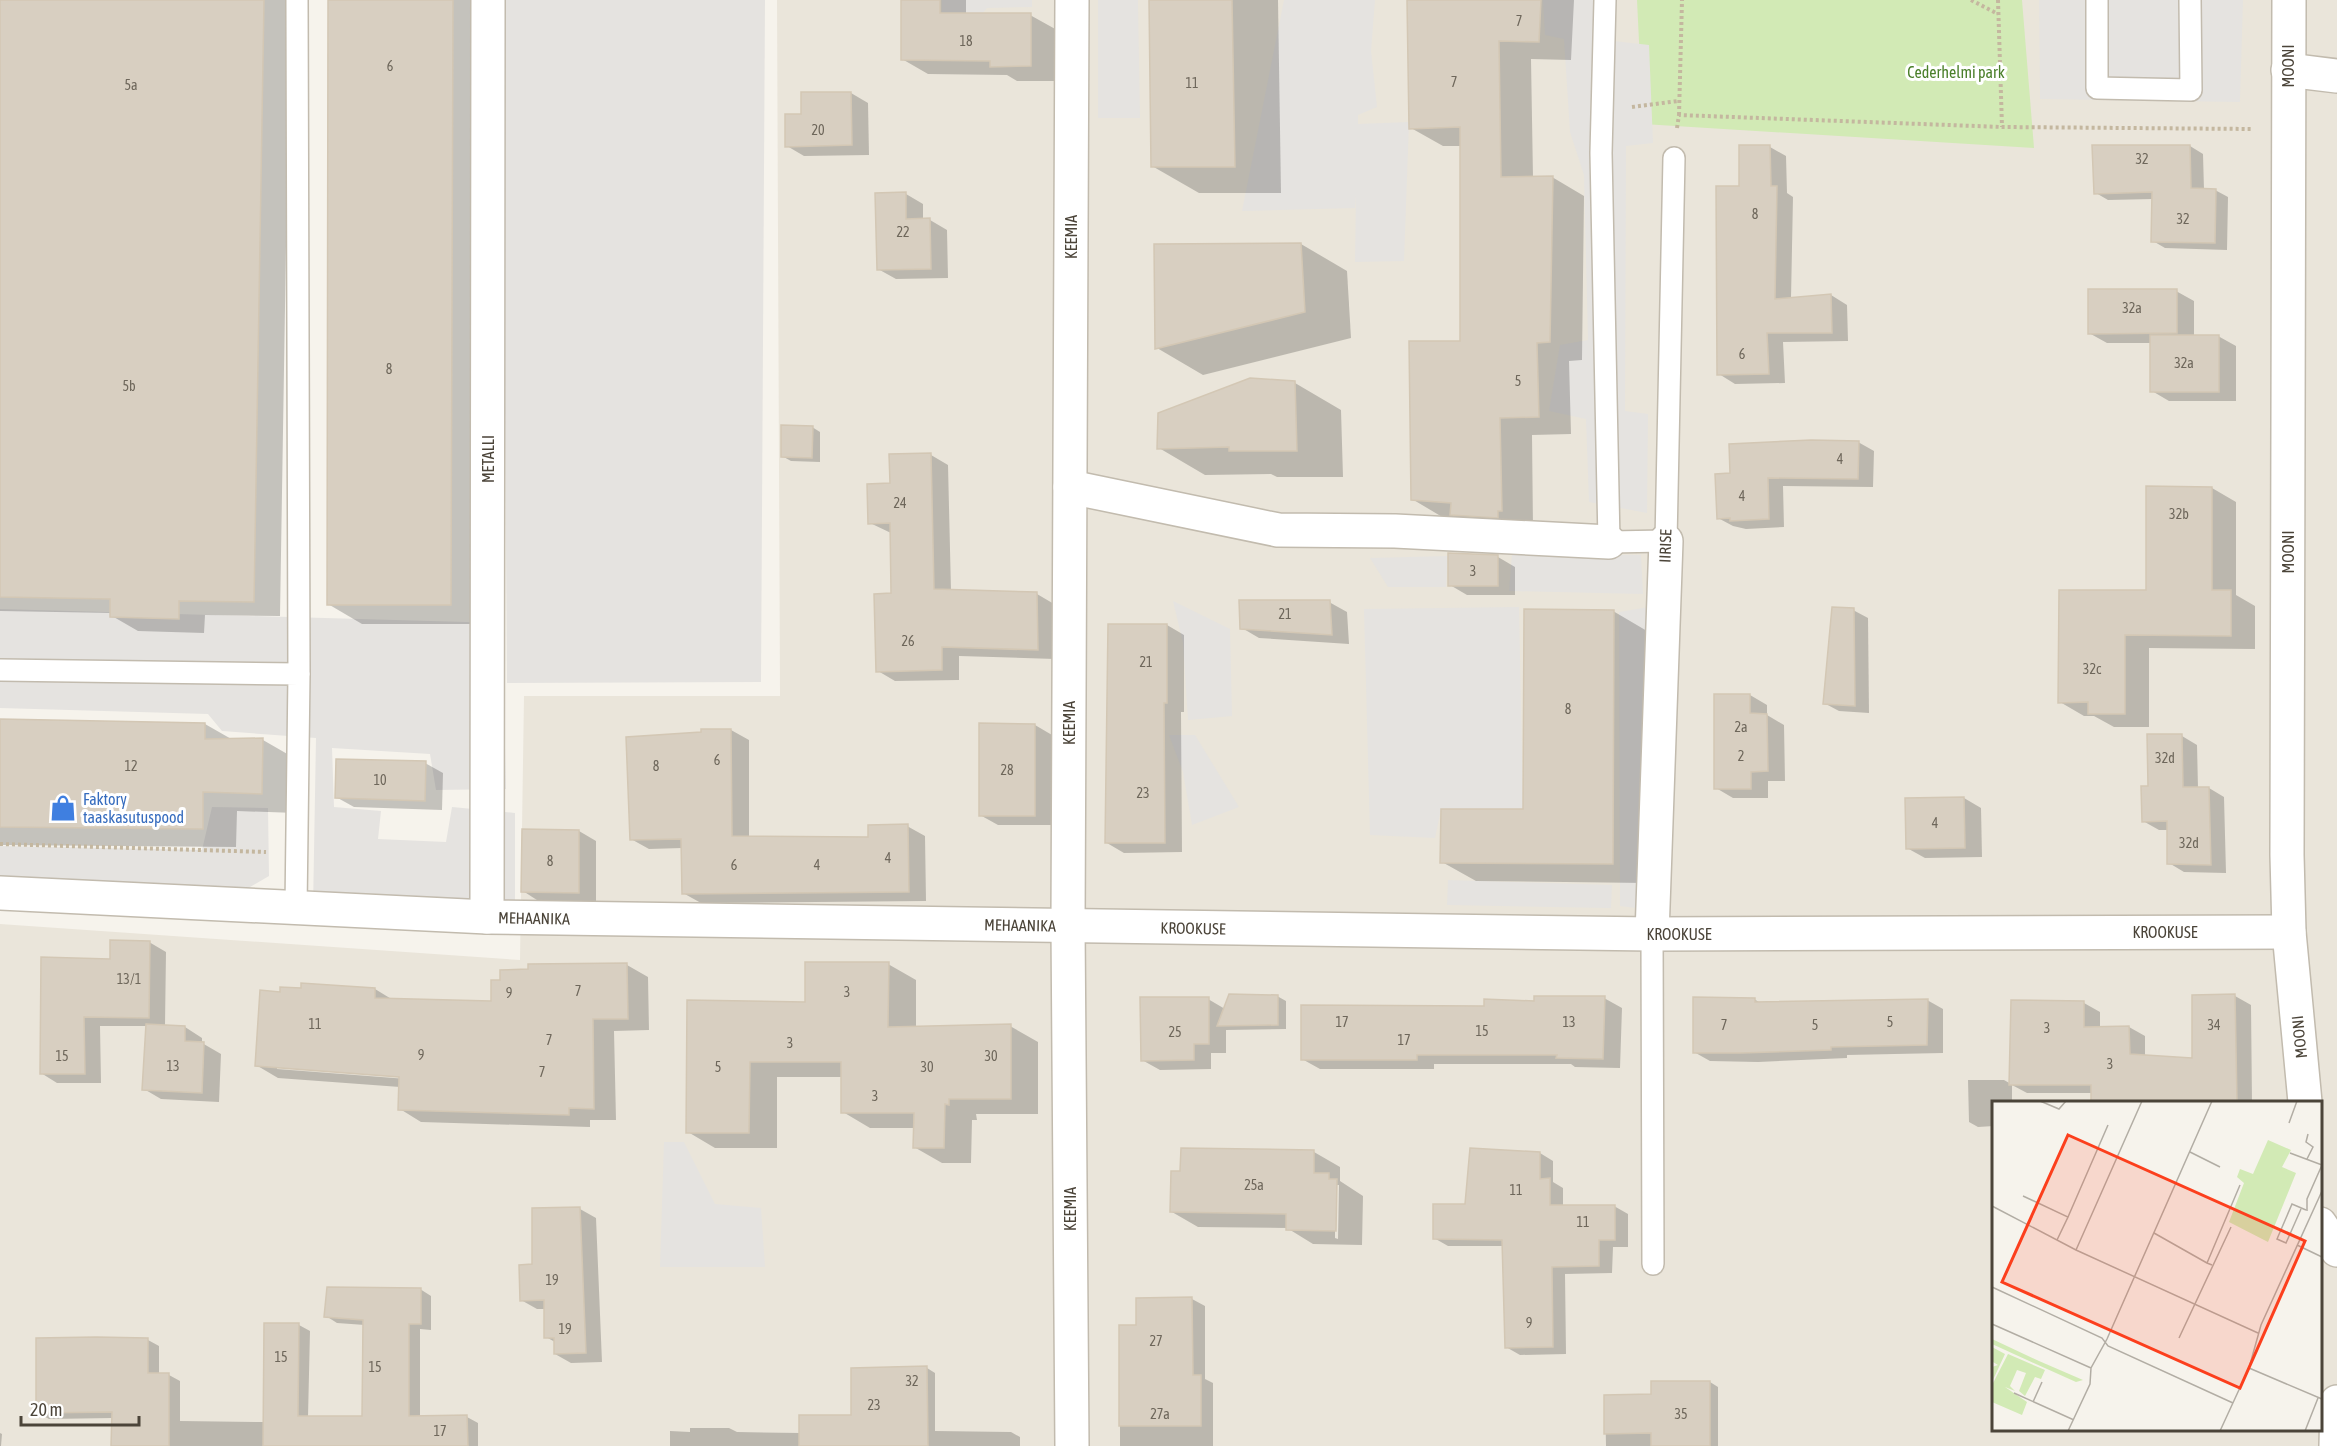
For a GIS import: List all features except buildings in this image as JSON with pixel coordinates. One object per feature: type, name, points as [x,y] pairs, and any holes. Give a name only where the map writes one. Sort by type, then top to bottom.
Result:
[{"type":"street","name":"METALLI","points":[[487,917],[488,0]]},
{"type":"street","name":"KEEMIA","points":[[1072,0],[1068,926],[1072,1446]]},
{"type":"street","name":"MOONI","points":[[2289,0],[2289,932],[2306,1101]]},
{"type":"street","points":[[2288,70],[2337,76]]},
{"type":"street","points":[[1070,488],[1278,530],[1395,531],[1609,542]]},
{"type":"street","name":"IIRISE","points":[[1652,934],[1665,541]]},
{"type":"street","name":"MEHAANIKA","points":[[0,893],[487,917],[1068,926]]},
{"type":"street","name":"KROOKUSE","points":[[1068,926],[1652,934],[2289,932]]},
{"type":"street","points":[[2322,1227],[2337,1250]]},
{"type":"street","points":[[2336,1446],[2337,1402]]},
{"type":"lane","points":[[296,908],[299,674],[297,0]]},
{"type":"lane","points":[[1605,0],[1602,111],[1609,542],[1665,541]]},
{"type":"lane","points":[[2097,0],[2097,88],[2190,90],[2190,0]]},
{"type":"lane","name":"IIRISE","points":[[1665,541],[1674,158]]},
{"type":"lane","points":[[0,670],[299,674]]},
{"type":"lane","points":[[1652,934],[1653,1264]]},
{"type":"path","points":[[1674,158],[1679,115],[1682,0]]},
{"type":"path","points":[[1971,0],[1998,14]]},
{"type":"path","points":[[1998,0],[2002,127]]},
{"type":"path","points":[[1602,111],[1678,101]]},
{"type":"path","points":[[1679,115],[2002,127],[2288,129]]},
{"type":"path","points":[[0,844],[297,853]]},
{"type":"shaded area","points":[[502,0],[765,0],[761,682],[507,683]]},
{"type":"shaded area","points":[[777,0],[2337,0],[2337,1446],[0,1446],[0,924],[520,960],[524,696],[780,696]]},
{"type":"shaded area","points":[[942,0],[1032,0],[1032,7],[987,8],[981,15],[942,14]]},
{"type":"shaded area","points":[[1098,0],[1138,0],[1140,118],[1098,118]]},
{"type":"shaded area","points":[[1284,0],[1375,0],[1371,51],[1377,107],[1358,115],[1358,124],[1409,122],[1404,261],[1355,262],[1356,195],[1355,208],[1242,211]]},
{"type":"shaded area","points":[[1543,0],[1597,0],[1596,39],[1649,45],[1653,143],[1626,146],[1625,411],[1648,414],[1647,513],[1589,502],[1586,419],[1549,411],[1560,345],[1588,340],[1584,175],[1570,132],[1564,39],[1545,35]]},
{"type":"shaded area","points":[[2039,0],[2243,0],[2240,102],[2040,99]]},
{"type":"shaded area","points":[[1512,554],[1641,555],[1643,594],[1509,591]]},
{"type":"shaded area","points":[[1448,556],[1446,587],[1388,587],[1370,558]]},
{"type":"shaded area","points":[[1173,601],[1230,629],[1232,716],[1188,720],[1183,643]]},
{"type":"shaded area","points":[[1519,607],[1523,809],[1441,809],[1435,838],[1370,835],[1364,609]]},
{"type":"shaded area","points":[[1649,607],[1644,909],[1620,906],[1619,612]]},
{"type":"shaded area","points":[[0,609],[502,623],[506,789],[436,790],[430,754],[332,748],[334,807],[381,811],[378,839],[446,842],[452,807],[515,813],[515,918],[313,909],[316,738],[222,731],[208,714],[0,708]]},
{"type":"shaded area","points":[[1169,735],[1195,735],[1239,807],[1192,825],[1183,772]]},
{"type":"shaded area","points":[[212,807],[268,808],[269,876],[240,893],[0,881],[0,846],[202,850]]},
{"type":"shaded area","points":[[1448,880],[1612,885],[1611,908],[1447,905]]},
{"type":"shaded area","points":[[664,1142],[684,1142],[715,1204],[761,1208],[765,1267],[660,1267]]},
{"type":"green space","name":"Cederhelmi park","points":[[1637,0],[2022,0],[2034,148],[1643,124]]},
{"type":"place","name":"Faktory taaskasutuspood","points":[[63,808]]}]
